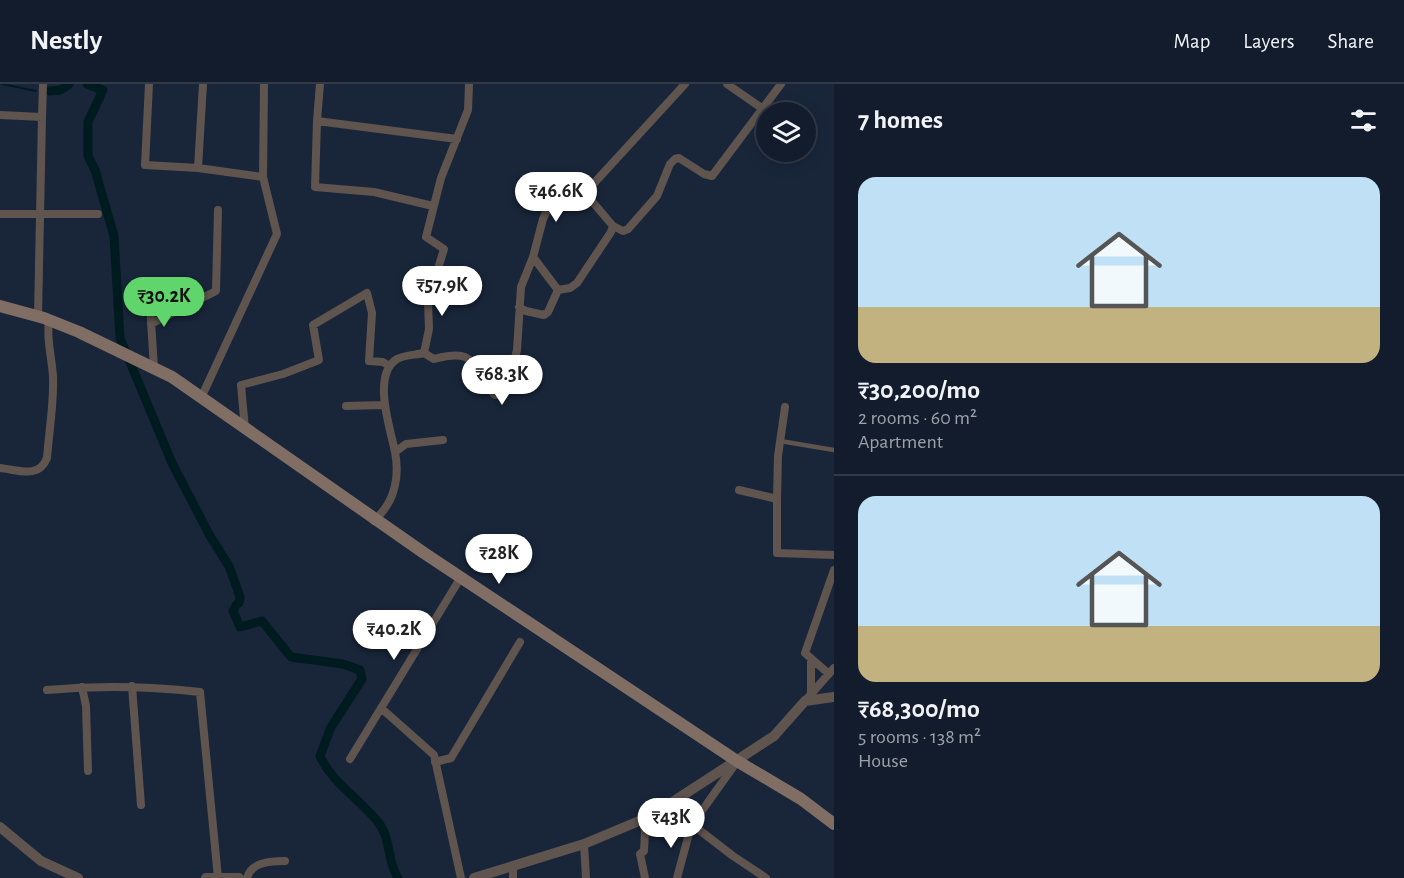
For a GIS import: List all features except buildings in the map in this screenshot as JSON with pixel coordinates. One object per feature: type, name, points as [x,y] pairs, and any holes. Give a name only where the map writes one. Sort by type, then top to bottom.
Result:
[{"type":"main road","points":[[0,306],[44,318],[172,377],[375,520],[737,761],[801,799],[834,824]]},
{"type":"street","points":[[0,468],[36,472],[44,467],[47,458],[53,374],[44,318],[40,214],[43,84]]},
{"type":"street","points":[[149,84],[145,165],[198,168],[263,177]]},
{"type":"street","points":[[198,168],[203,84]]},
{"type":"street","points":[[201,398],[277,234],[263,177],[264,84]]},
{"type":"street","points":[[320,84],[315,187],[374,192],[433,206]]},
{"type":"street","points":[[424,353],[429,330],[428,301],[444,249],[426,237],[433,206],[468,110],[469,84]]},
{"type":"street","points":[[585,193],[685,84]]},
{"type":"street","points":[[727,84],[756,104]]},
{"type":"street","points":[[768,102],[781,84]]},
{"type":"street","points":[[0,115],[42,117]]},
{"type":"street","points":[[375,520],[388,506],[396,484],[395,452],[383,405],[389,366],[398,358],[424,353],[434,359],[461,355],[472,360],[495,395],[502,393],[510,377],[517,350],[521,287],[533,257],[543,219],[563,178],[571,186],[585,193],[613,226],[623,231],[628,229],[657,196],[670,164],[675,159],[679,158],[704,174],[712,176],[756,118]]},
{"type":"street","points":[[317,121],[457,139]]},
{"type":"street","points":[[151,324],[216,291],[218,210]]},
{"type":"street","points":[[0,214],[98,214]]},
{"type":"street","points":[[558,290],[570,288],[577,283],[613,226]]},
{"type":"street","points":[[533,257],[558,290]]},
{"type":"street","points":[[149,289],[153,368]]},
{"type":"street","points":[[519,307],[544,315],[548,312],[558,290]]},
{"type":"street","points":[[245,429],[241,385],[283,374],[319,360],[313,325],[367,293],[372,313],[369,361],[383,362],[389,366]]},
{"type":"street","points":[[346,406],[383,405]]},
{"type":"street","points":[[785,407],[780,441],[777,553],[834,555]]},
{"type":"street","points":[[395,452],[406,444],[443,440]]},
{"type":"street","points":[[739,490],[777,499]]},
{"type":"street","points":[[474,878],[513,872],[647,818],[774,735],[832,671],[805,653],[834,570]]},
{"type":"street","points":[[350,759],[461,577]]},
{"type":"street","points":[[435,762],[451,758],[520,642]]},
{"type":"street","points":[[808,698],[811,659]]},
{"type":"street","points":[[132,686],[141,805]]},
{"type":"street","points":[[47,690],[132,686],[200,693],[218,878]]},
{"type":"street","points":[[82,687],[86,706],[88,771]]},
{"type":"street","points":[[808,698],[834,697]]},
{"type":"street","points":[[381,708],[434,755],[461,878]]},
{"type":"street","points":[[677,878],[691,826],[737,761]]},
{"type":"street","points":[[647,818],[675,819],[698,829],[732,856],[766,878]]},
{"type":"street","points":[[645,878],[640,854],[644,851],[647,818]]},
{"type":"street","points":[[0,827],[41,861],[78,878]]},
{"type":"street","points":[[584,844],[586,878]]},
{"type":"street","points":[[247,878],[253,866],[285,861]]},
{"type":"street","points":[[206,878],[239,878]]},
{"type":"lane","points":[[780,441],[834,450]]},
{"type":"waterway","points":[[2,84],[36,91]]},
{"type":"waterway","points":[[50,91],[61,90],[69,84]]},
{"type":"waterway","points":[[87,84],[103,90],[88,122],[88,156],[95,170],[114,236],[120,338],[172,463],[210,536],[229,566],[240,597],[233,611],[240,627],[262,621],[291,657],[343,664],[360,670],[362,679],[331,727],[320,756],[339,783],[382,828],[398,878]]}]
